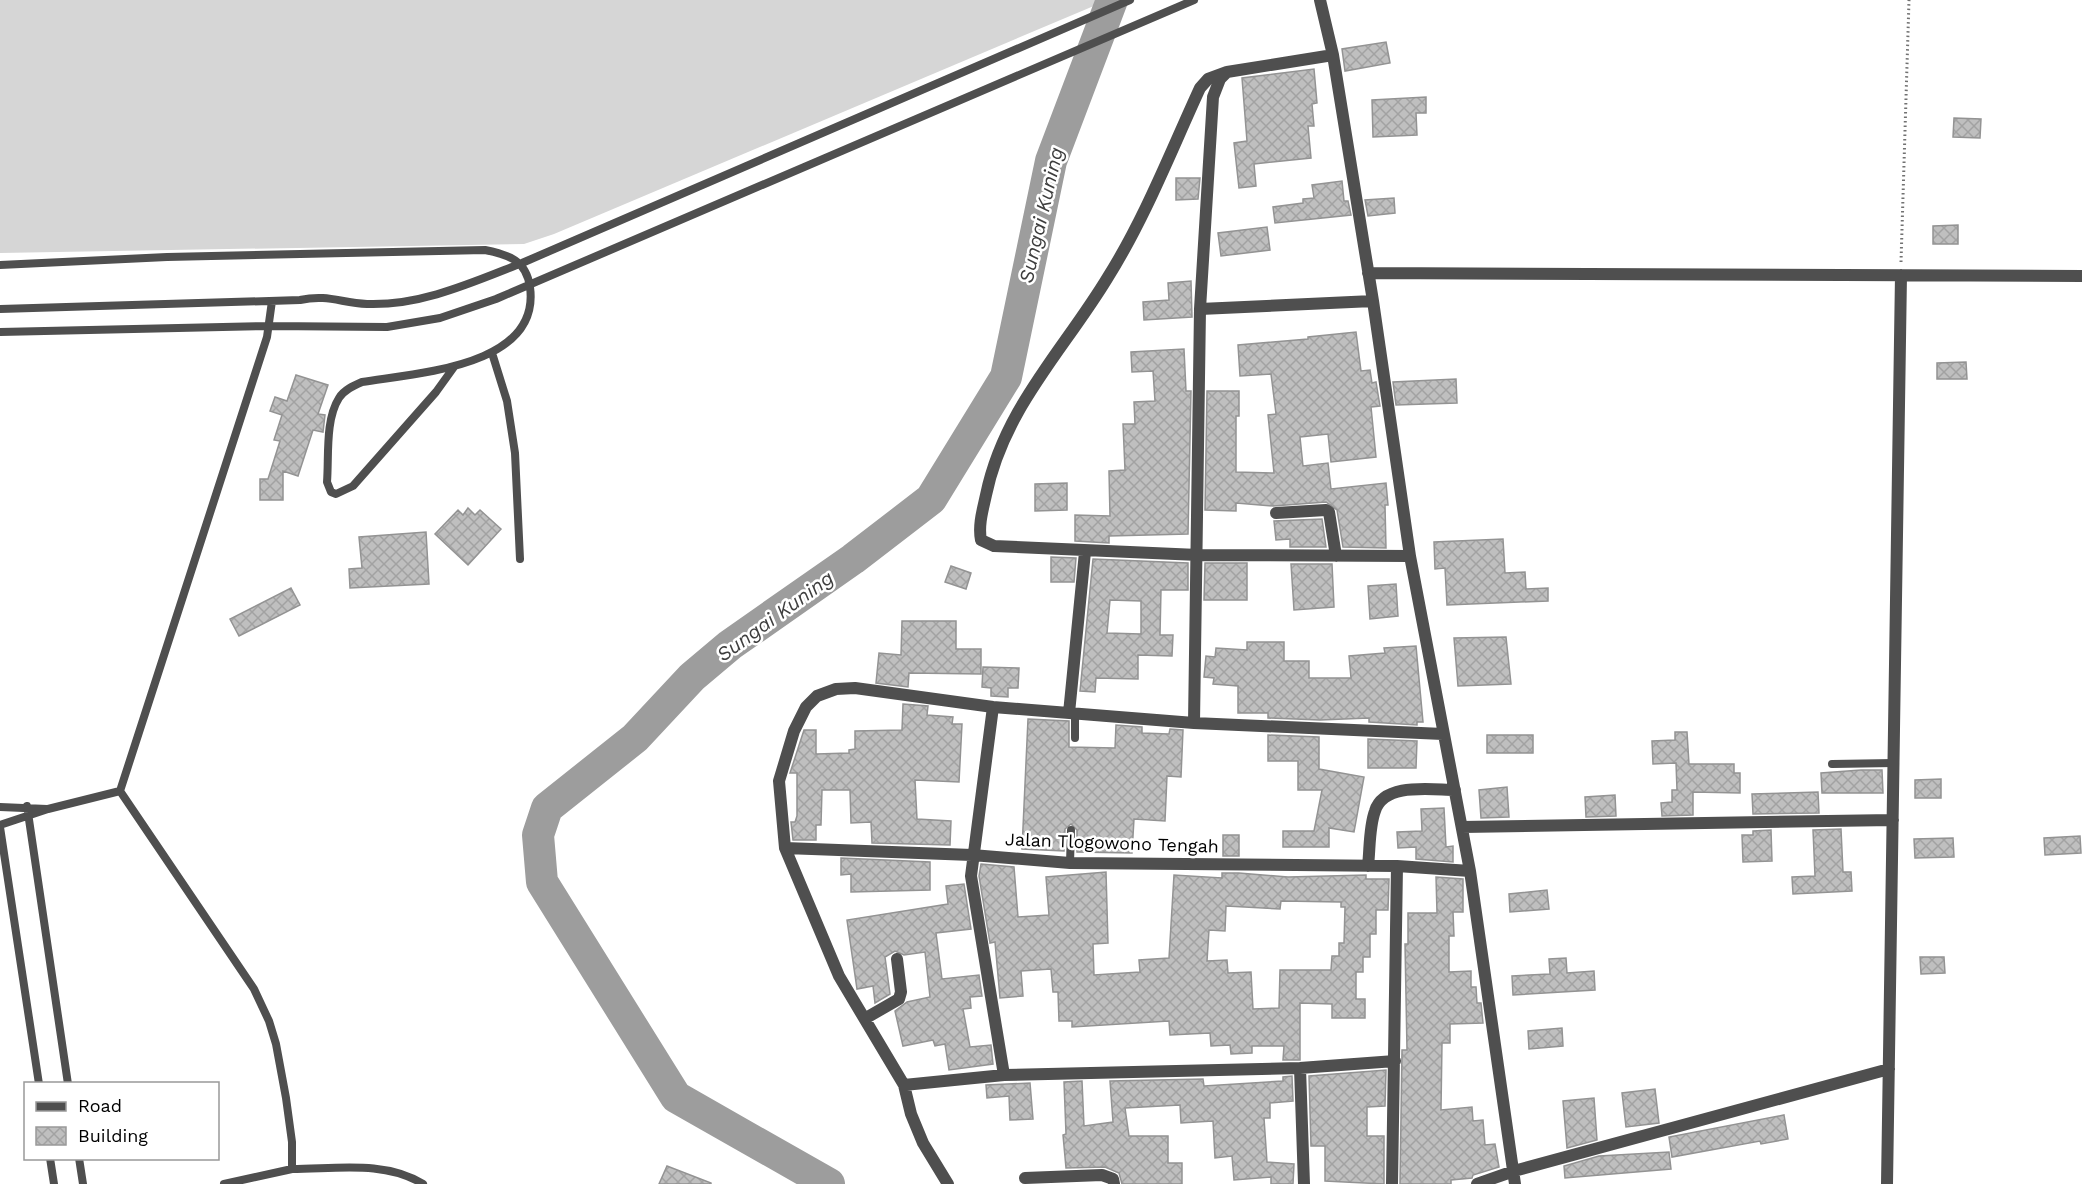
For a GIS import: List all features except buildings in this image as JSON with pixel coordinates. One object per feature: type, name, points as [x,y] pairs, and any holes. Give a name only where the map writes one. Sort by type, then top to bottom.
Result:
[{"type":"street","points":[[1320,0],[1333,55],[1373,301],[1410,556],[1470,871],[1515,1184]]},
{"type":"street","points":[[1333,55],[1227,72],[1208,79],[1200,88],[1157,184],[1108,278],[1028,393],[1003,438],[992,467],[979,533],[982,542],[994,546],[1085,552],[1410,556]]},
{"type":"street","points":[[1194,723],[1200,309],[1210,121],[1213,97],[1220,80],[1227,72]]},
{"type":"street","points":[[1368,273],[2082,276]]},
{"type":"street","points":[[1887,1184],[1901,275]]},
{"type":"street","points":[[1200,309],[1373,301]]},
{"type":"street","points":[[1276,513],[1326,510],[1329,512],[1336,556]]},
{"type":"street","points":[[1072,713],[1085,552]]},
{"type":"street","points":[[948,1184],[923,1143],[911,1114],[904,1085],[866,1018],[838,976],[785,848],[779,781],[794,731],[806,707],[817,696],[836,689],[855,688],[993,707],[1194,723],[1443,734]]},
{"type":"street","points":[[993,707],[972,855],[973,895],[1004,1075]]},
{"type":"street","points":[[1368,866],[1375,810],[1387,796],[1402,791],[1455,790]]},
{"type":"street","points":[[1462,827],[1893,820]]},
{"type":"street","name":"Jalan Tlogowono Tengah","points":[[785,848],[972,855],[1070,863],[1397,866],[1470,871]]},
{"type":"street","points":[[1392,1184],[1397,866]]},
{"type":"street","points":[[866,1018],[899,999],[901,992],[897,959]]},
{"type":"street","points":[[904,1085],[1004,1075],[1300,1068],[1395,1061]]},
{"type":"street","points":[[1300,1068],[1304,1184]]},
{"type":"street","points":[[1477,1184],[1514,1171],[1889,1069]]},
{"type":"street","points":[[1025,1178],[1102,1175],[1113,1179],[1114,1184]]},
{"type":"lane","points":[[0,332],[269,326],[387,327],[440,318],[496,299],[1194,0]]},
{"type":"lane","points":[[0,309],[300,300],[318,296],[367,304],[409,301],[437,294],[522,263],[1127,1]]},
{"type":"lane","points":[[0,265],[167,257],[485,250],[507,254],[522,263],[530,283],[531,301],[524,324],[514,338],[492,353],[454,367],[362,382],[349,388],[339,398],[332,418],[327,482],[331,492],[336,494],[353,486],[436,392],[454,367]]},
{"type":"lane","points":[[120,791],[269,326],[272,301]]},
{"type":"lane","points":[[492,353],[507,401],[515,453],[520,558]]},
{"type":"lane","points":[[1072,713],[1075,738]]},
{"type":"lane","points":[[1832,764],[1894,763]]},
{"type":"lane","points":[[39,1082],[0,826],[48,809],[120,791]]},
{"type":"lane","points":[[120,791],[254,989],[269,1021],[276,1044],[286,1098],[292,1142],[292,1169]]},
{"type":"lane","points":[[0,807],[27,806],[48,809]]},
{"type":"lane","points":[[27,806],[68,1082]]},
{"type":"lane","points":[[1070,863],[1071,830]]},
{"type":"lane","points":[[50,1160],[54,1184]]},
{"type":"lane","points":[[79,1160],[82,1184]]},
{"type":"lane","points":[[224,1184],[292,1169],[385,1168],[408,1175],[423,1184]]},
{"type":"path","points":[[1901,275],[1909,0]]},
{"type":"shaded area","points":[[0,0],[1108,0],[554,234],[524,244],[0,253]]},
{"type":"waterway","name":"Sungai Kuning","points":[[829,1184],[676,1097],[542,882],[538,835],[547,808],[635,738],[692,677],[730,645],[853,559],[931,499],[1006,377],[1051,161],[1112,0]]}]
